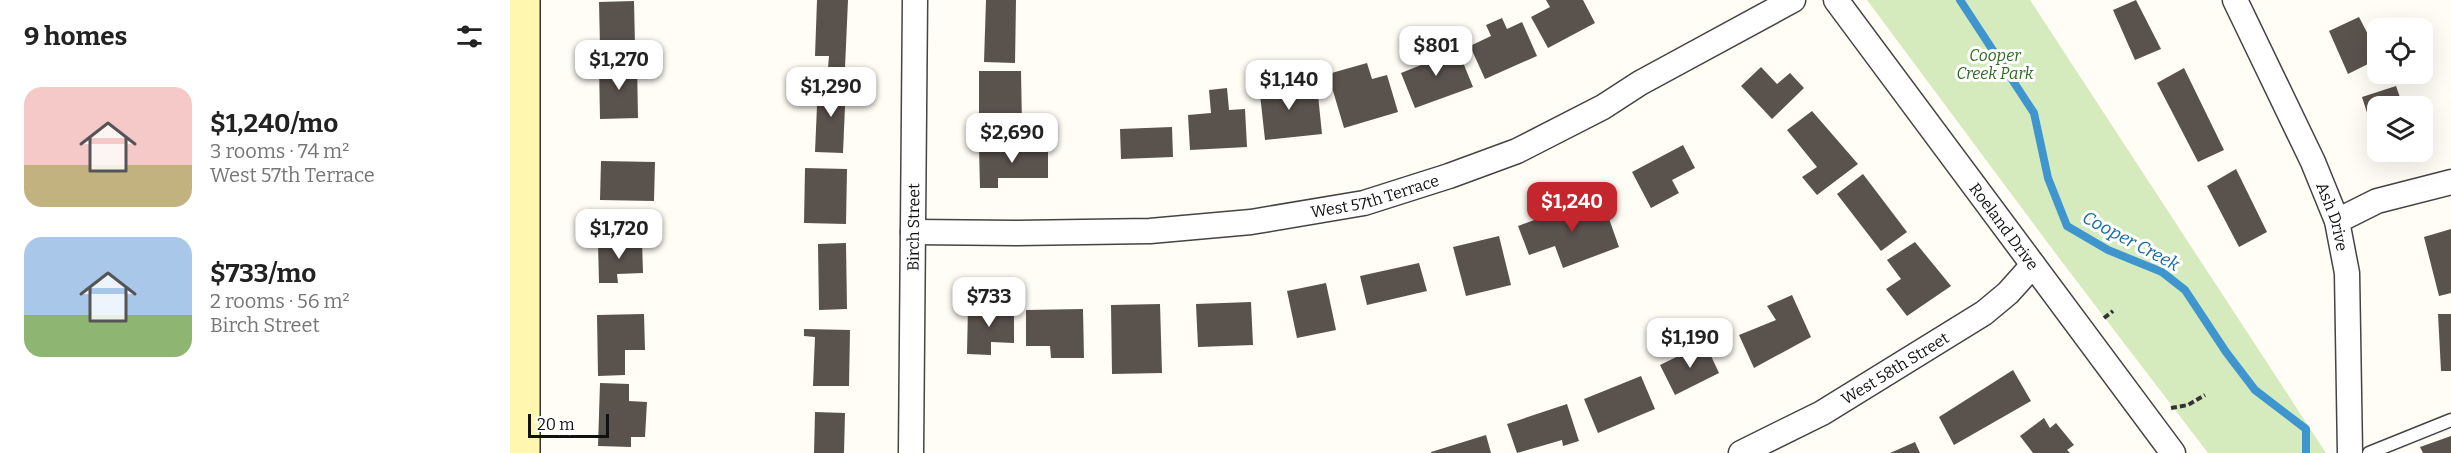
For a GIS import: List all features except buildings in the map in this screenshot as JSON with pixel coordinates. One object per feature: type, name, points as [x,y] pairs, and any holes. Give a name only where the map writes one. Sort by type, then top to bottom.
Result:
[{"type":"street","points":[[523,0],[523,453]]},
{"type":"street","name":"Birch Street","points":[[911,453],[915,0]]},
{"type":"street","name":"West 57th Terrace","points":[[913,232],[1150,231],[1251,222],[1364,203],[1517,151],[1603,107],[1640,83],[1793,0]]},
{"type":"street","name":"Roeland Drive","points":[[1836,0],[2173,453]]},
{"type":"street","name":"Ash Drive","points":[[2235,0],[2313,162],[2337,221],[2347,273],[2350,453]]},
{"type":"street","points":[[2337,221],[2378,201],[2451,182]]},
{"type":"street","name":"West 58th Street","points":[[1742,453],[1822,413],[1984,313],[2008,293],[2033,266]]},
{"type":"lane","points":[[2369,453],[2398,448],[2451,420]]},
{"type":"path","points":[[2101,320],[2113,311]]},
{"type":"path","points":[[2167,409],[2188,405],[2205,396]]},
{"type":"green space","name":"Cooper Creek Park","points":[[1867,0],[2030,0],[2326,453],[2208,453]]},
{"type":"waterway","name":"Cooper Creek","points":[[1960,0],[2034,113],[2048,178],[2067,226],[2108,250],[2162,272],[2185,290],[2226,352],[2255,390],[2306,429],[2306,453]]}]
